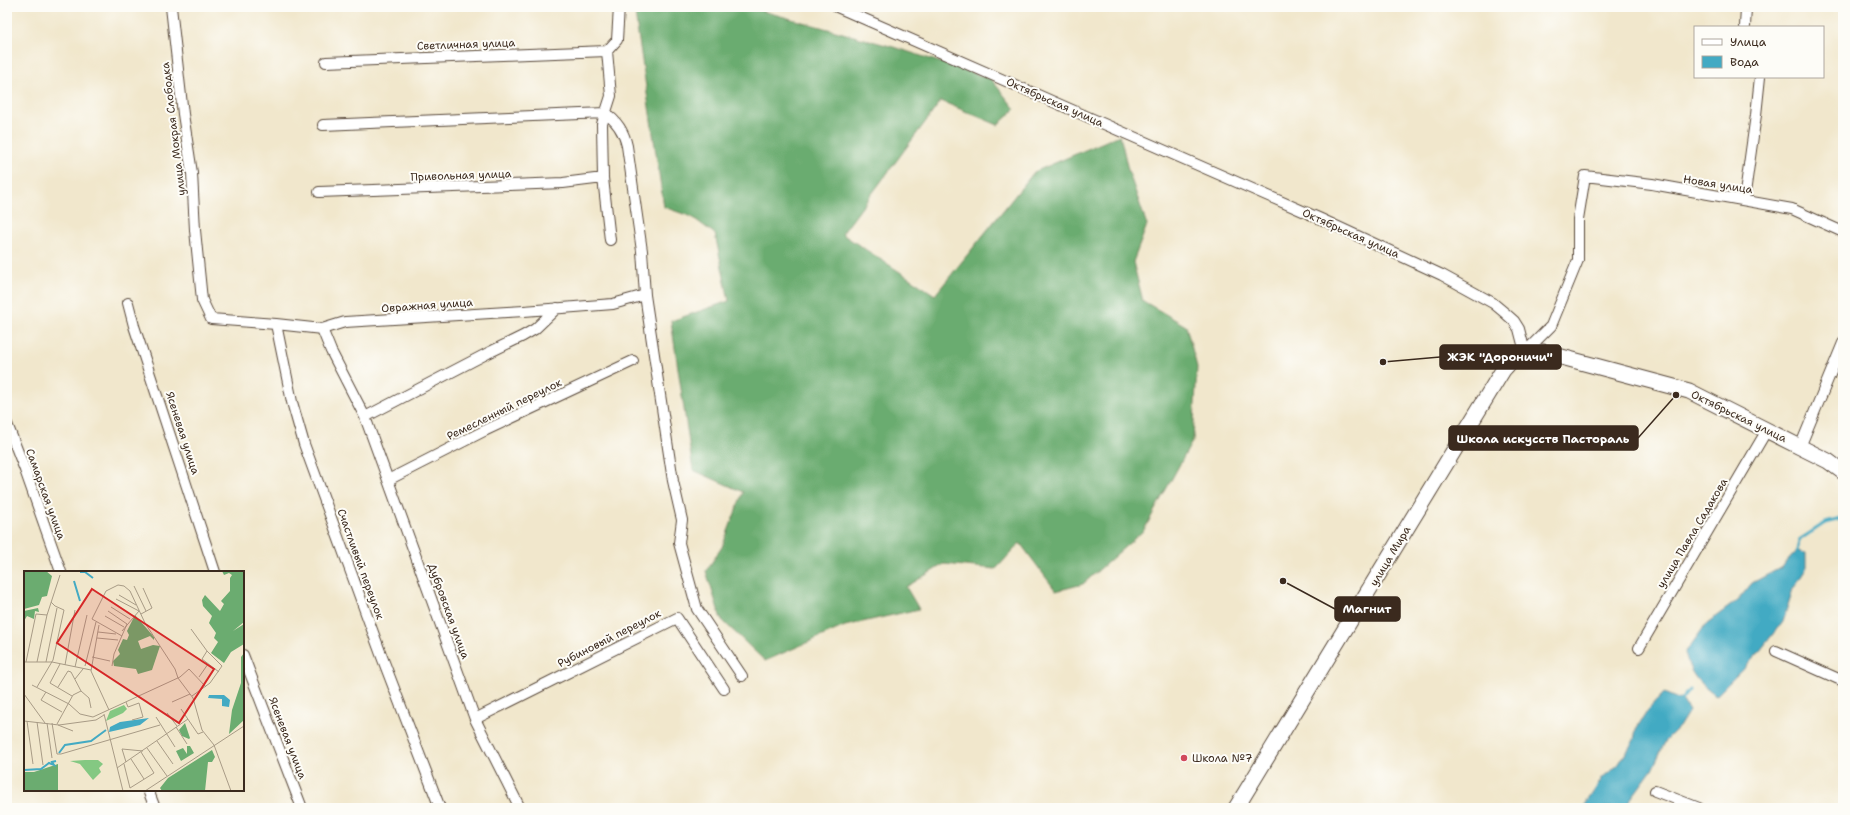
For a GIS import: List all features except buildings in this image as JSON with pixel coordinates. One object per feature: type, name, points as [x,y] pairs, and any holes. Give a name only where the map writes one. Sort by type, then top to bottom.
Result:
[{"type":"street","name":"улица Мокрая Слободка","points":[[171,7],[183,114],[192,173],[194,230],[202,300],[211,319]]},
{"type":"street","points":[[610,240],[603,178],[602,124],[611,96],[607,50],[617,40],[620,7]]},
{"type":"street","name":"Октябрьская улица","points":[[837,7],[1327,222],[1442,275],[1493,303],[1514,321],[1519,329],[1525,352],[1542,352],[1689,391],[1828,461],[1843,472]]},
{"type":"street","points":[[1746,7],[1746,26]]},
{"type":"street","name":"Светличная улица","points":[[326,62],[607,50]]},
{"type":"street","points":[[1744,200],[1760,78]]},
{"type":"street","points":[[323,125],[605,113],[619,126],[624,135],[627,146],[642,251],[645,295],[673,481],[682,520],[679,543],[697,609],[742,676]]},
{"type":"street","name":"Новая улица","points":[[1525,352],[1551,326],[1578,260],[1578,219],[1585,176],[1652,184],[1792,209],[1843,232]]},
{"type":"street","name":"Привольная улица","points":[[319,192],[563,183],[603,178]]},
{"type":"street","name":"Овражная улица","points":[[211,319],[322,329],[346,322],[613,304],[645,295]]},
{"type":"street","name":"Ясеневая улица","points":[[128,303],[134,326],[215,571]]},
{"type":"street","points":[[365,417],[536,329],[557,308]]},
{"type":"street","name":"Счастливый переулок","points":[[276,324],[292,402],[304,444],[382,657],[440,808]]},
{"type":"street","name":"Дубровская улица","points":[[322,329],[331,351],[365,417],[475,719],[520,808]]},
{"type":"street","points":[[1800,447],[1843,344]]},
{"type":"street","name":"улица Мира","points":[[1236,808],[1504,370],[1510,361],[1525,352]]},
{"type":"street","name":"Ремесленный переулок","points":[[388,480],[484,431],[633,361]]},
{"type":"street","name":"Самарская улица","points":[[7,424],[61,571]]},
{"type":"street","name":"улица Павла Садакова","points":[[1639,648],[1767,430]]},
{"type":"street","name":"Рубиновый переулок","points":[[475,719],[676,618],[724,689]]},
{"type":"street","points":[[1776,651],[1843,681]]},
{"type":"street","name":"Ясеневая улица","points":[[244,658],[302,808]]},
{"type":"street","points":[[148,791],[155,808]]},
{"type":"street","points":[[1655,791],[1699,808]]},
{"type":"green space","points":[[634,7],[748,7],[897,48],[991,79],[1015,109],[998,125],[941,101],[842,234],[935,295],[1034,172],[1120,135],[1128,170],[1147,225],[1133,262],[1143,301],[1186,326],[1197,367],[1193,440],[1144,530],[1083,584],[1056,591],[1020,543],[996,569],[944,564],[906,587],[919,609],[845,626],[765,661],[721,619],[706,571],[722,547],[743,492],[693,470],[671,321],[729,301],[715,234],[692,217],[664,207]]},
{"type":"water","points":[[1797,551],[1806,553],[1806,569],[1793,589],[1783,621],[1756,656],[1716,696],[1704,687],[1696,678],[1689,667],[1685,653],[1707,623],[1738,600],[1752,583],[1782,567]]},
{"type":"water","points":[[1664,693],[1683,701],[1689,711],[1679,727],[1666,740],[1652,770],[1624,808],[1583,808],[1603,777],[1618,765],[1634,740],[1636,729],[1648,710]]},
{"type":"waterway","points":[[1797,551],[1799,540],[1825,523],[1841,519],[1843,516]]},
{"type":"waterway","points":[[1681,700],[1689,690]]},
{"type":"place","name":"ЖЭК \"Дороничи\"","points":[[1383,362]]},
{"type":"place","name":"Школа искусств Пастораль","points":[[1676,395]]},
{"type":"place","name":"Магнит","points":[[1283,581]]},
{"type":"place","name":"Школа №7","points":[[1184,758]]}]
